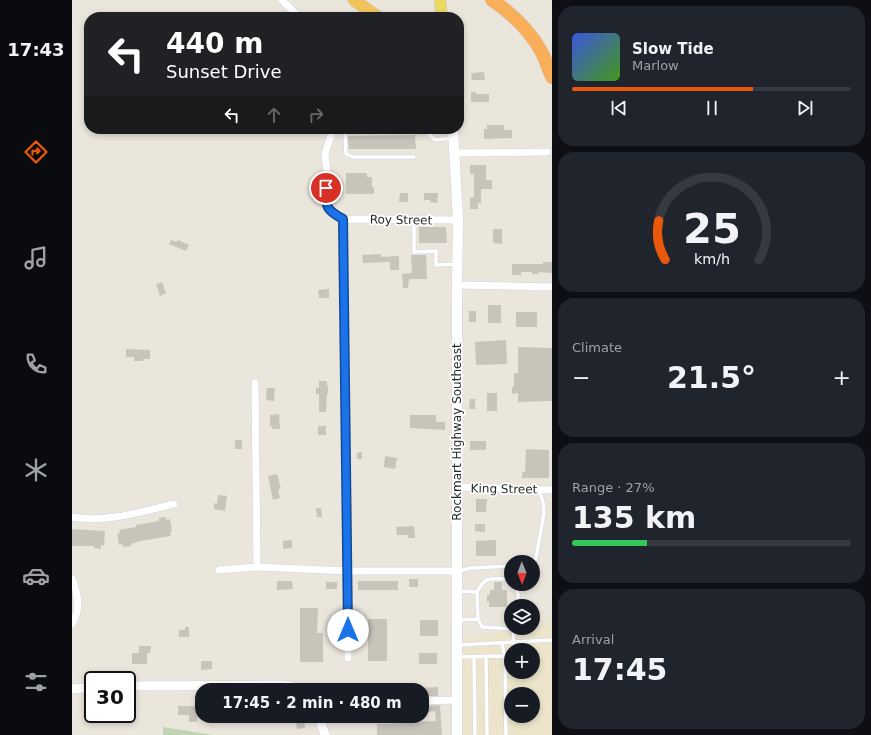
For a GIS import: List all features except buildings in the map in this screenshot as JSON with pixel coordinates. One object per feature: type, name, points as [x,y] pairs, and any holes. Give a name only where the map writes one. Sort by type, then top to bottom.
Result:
[{"type":"highway","points":[[354,0],[371,12]]},
{"type":"highway","points":[[492,0],[508,12],[529,34],[541,52],[552,78]]},
{"type":"main road","name":"Rockmart Highway Southeast","points":[[453,134],[458,220],[457,735]]},
{"type":"street","points":[[282,0],[294,12]]},
{"type":"street","points":[[331,134],[325,154],[327,172],[325,203],[332,213],[343,219],[348,658]]},
{"type":"street","points":[[454,153],[547,152]]},
{"type":"street","name":"Roy Street","points":[[343,219],[458,220]]},
{"type":"street","points":[[457,285],[552,287]]},
{"type":"street","points":[[255,383],[257,567]]},
{"type":"street","name":"King Street","points":[[457,487],[552,490]]},
{"type":"street","points":[[72,517],[103,518],[124,516],[174,504]]},
{"type":"street","points":[[219,570],[257,567],[348,571],[457,571]]},
{"type":"street","points":[[72,579],[76,588],[78,605],[76,617],[72,624]]},
{"type":"street","points":[[136,686],[195,686]]},
{"type":"street","points":[[72,689],[84,688]]},
{"type":"street","points":[[429,701],[457,700]]},
{"type":"street","points":[[321,723],[325,735]]},
{"type":"lane","points":[[345,134],[346,154],[353,157],[414,156]]},
{"type":"lane","points":[[431,134],[435,140],[453,134]]},
{"type":"lane","points":[[414,220],[414,252],[436,251],[436,265],[457,264]]},
{"type":"lane","points":[[537,555],[544,513],[543,502],[539,489]]},
{"type":"lane","points":[[457,571],[471,568],[504,566]]},
{"type":"lane","points":[[504,579],[489,579],[482,582],[477,592],[478,619],[482,627],[504,628]]},
{"type":"lane","points":[[457,590],[477,592]]},
{"type":"lane","points":[[457,620],[478,619]]},
{"type":"lane","points":[[514,635],[513,643],[552,640]]},
{"type":"lane","points":[[457,646],[502,644],[504,656],[457,658]]},
{"type":"lane","points":[[486,656],[487,735]]},
{"type":"lane","points":[[474,657],[475,735]]},
{"type":"lane","points":[[505,679],[506,735]]},
{"type":"shaded area","points":[[552,621],[552,735],[457,735],[457,641],[504,631],[504,635],[540,635],[540,624]]},
{"type":"green space","points":[[163,727],[213,735],[163,735]]},
{"type":"route","points":[[326,188],[325,203],[332,213],[343,219],[348,630]]}]
